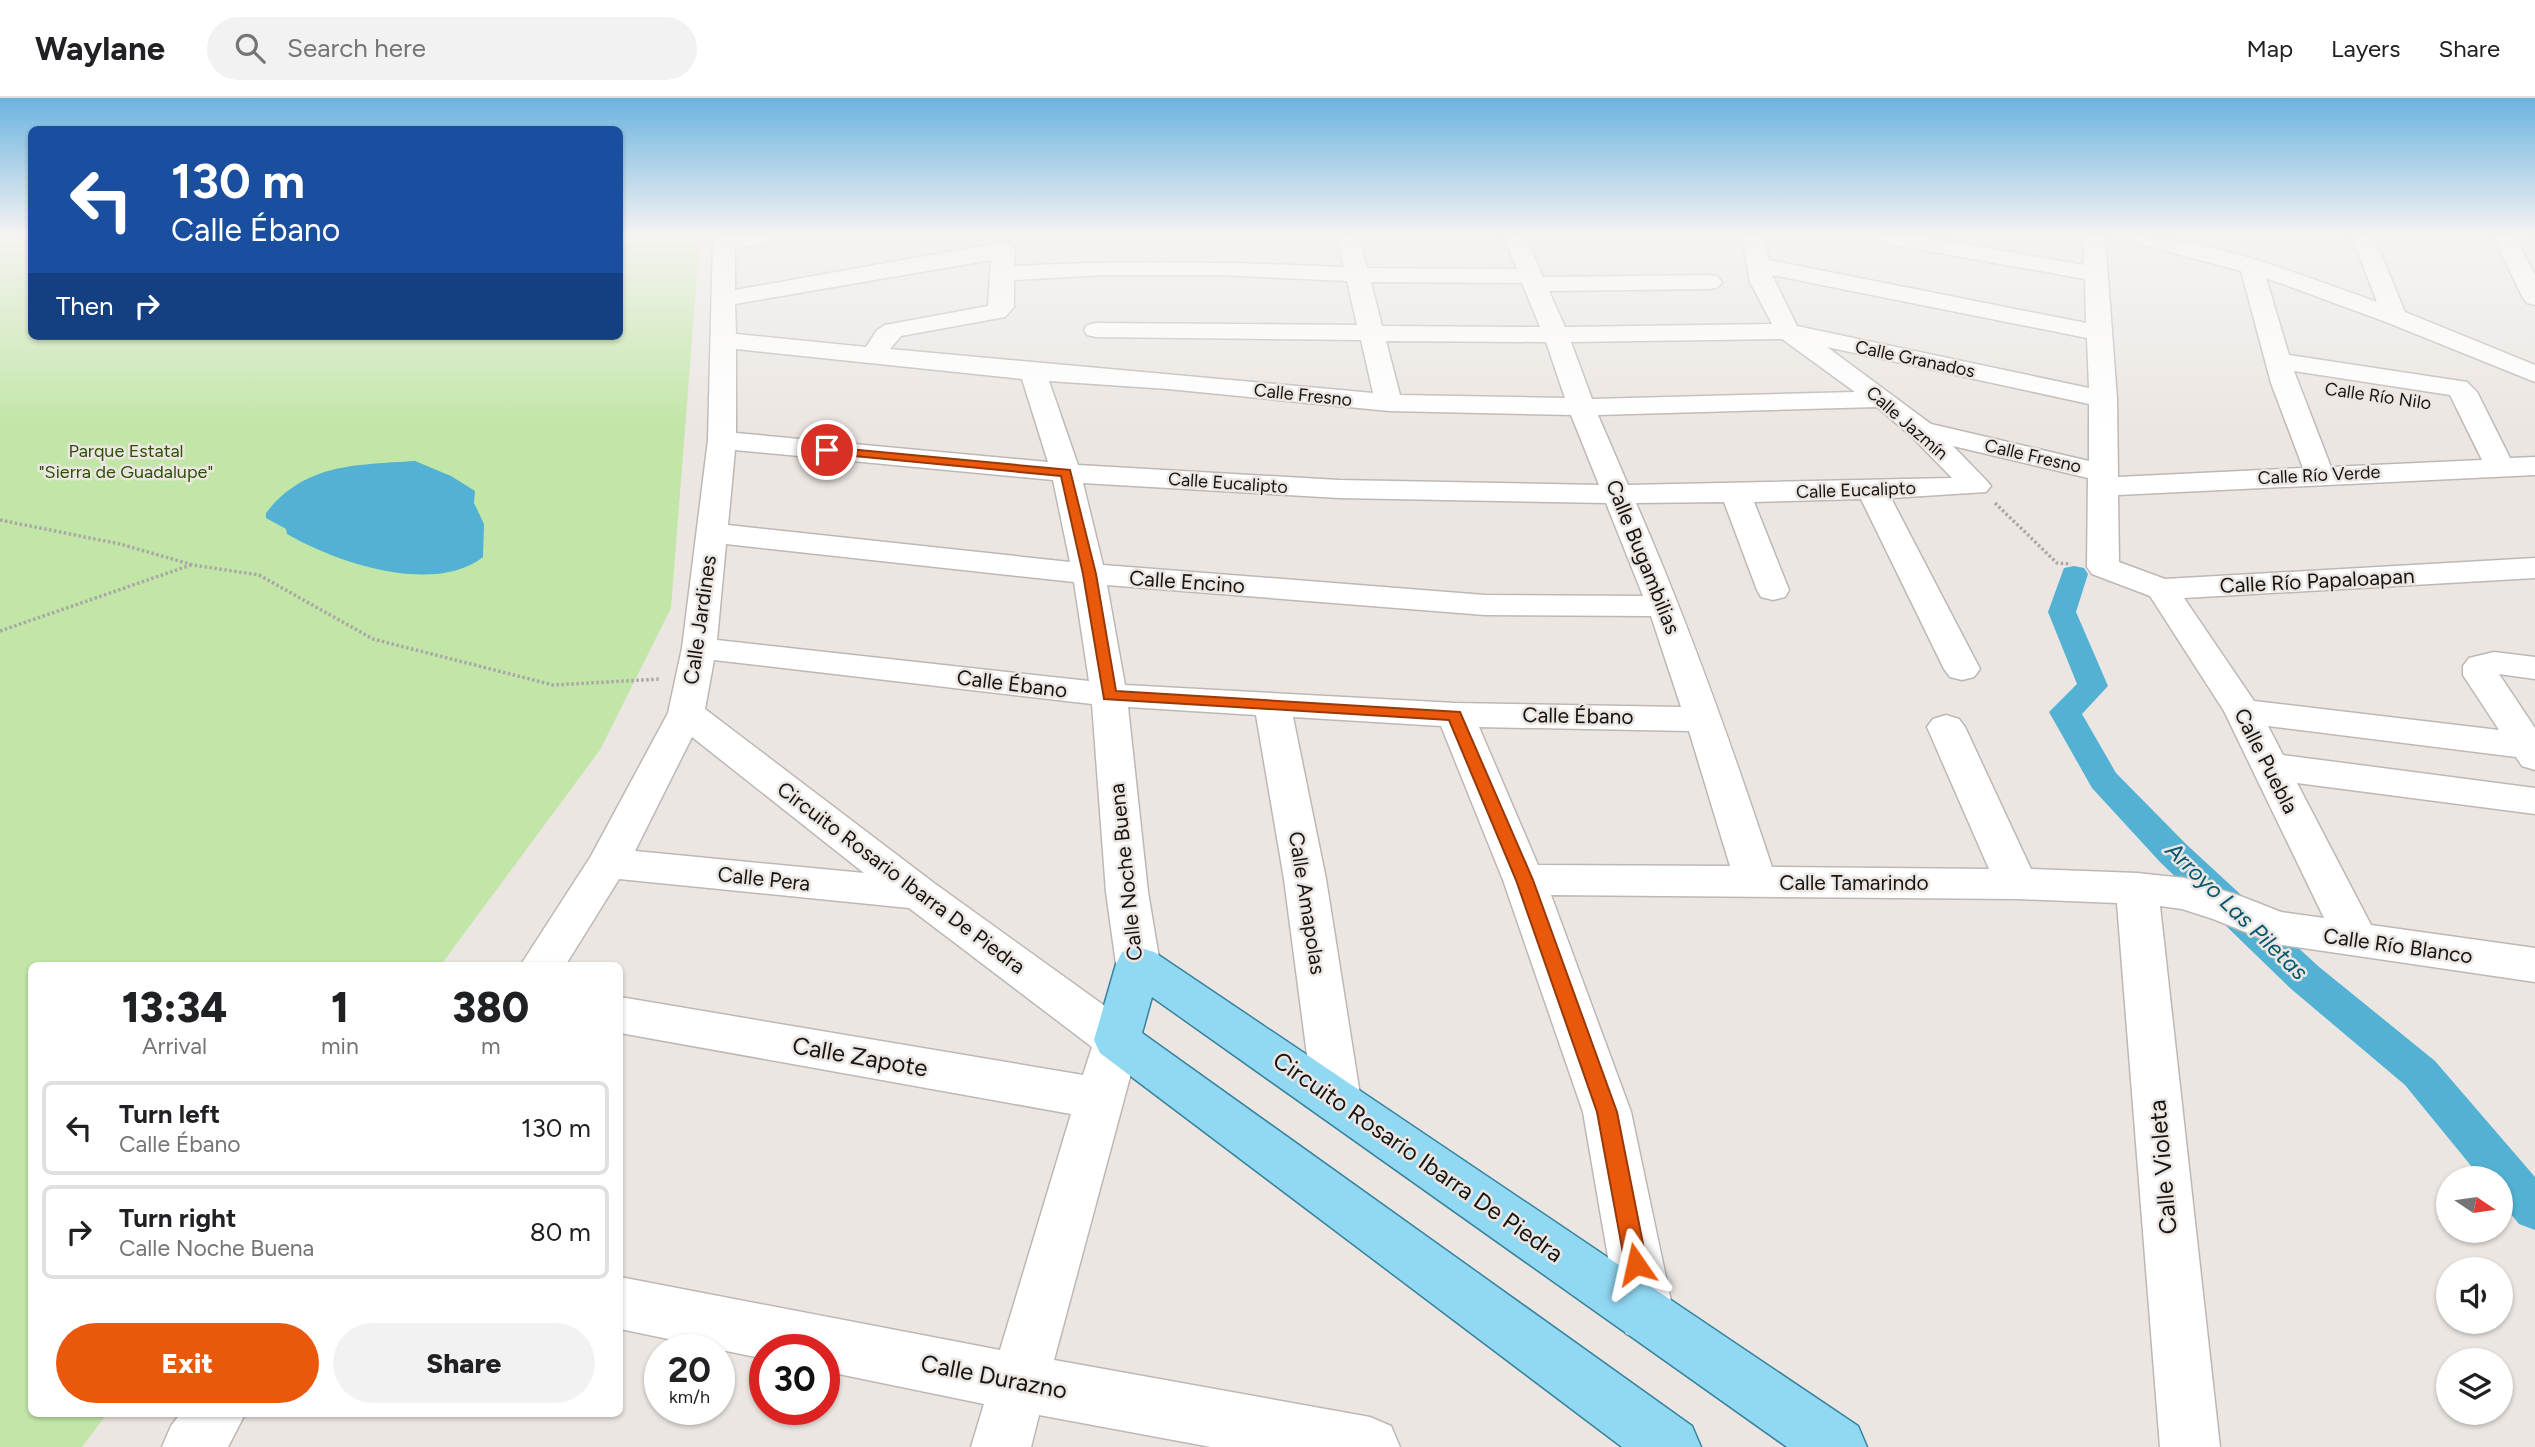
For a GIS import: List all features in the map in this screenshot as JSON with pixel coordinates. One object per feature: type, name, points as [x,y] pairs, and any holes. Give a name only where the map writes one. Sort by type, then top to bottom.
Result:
[{"type":"main road","name":"Calle Noche Buena","points":[[1117,1040],[1138,964]]},
{"type":"main road","name":"Circuito Rosario Ibarra De Piedra","points":[[1138,964],[1837,1447]]},
{"type":"main road","points":[[1117,1040],[1671,1447]]},
{"type":"street","name":"Calle Jardines","points":[[545,962],[608,863],[693,679],[722,440],[725,300]]},
{"type":"street","points":[[873,357],[886,335],[894,330],[996,312],[1002,307],[1002,300]]},
{"type":"street","points":[[1363,300],[1388,403]]},
{"type":"street","name":"Calle Bugambilias","points":[[1541,300],[1581,407],[1664,606],[1704,719],[1755,883]]},
{"type":"street","name":"Calle Jazmín","points":[[1772,300],[1788,331],[1883,399],[1921,430],[1976,486]]},
{"type":"street","points":[[1933,300],[2099,333]]},
{"type":"street","points":[[2096,300],[2103,399],[2103,566]]},
{"type":"street","points":[[2268,300],[2281,372],[2320,475]]},
{"type":"street","points":[[2353,300],[2535,374]]},
{"type":"street","points":[[2388,300],[2395,317]]},
{"type":"street","name":"Calle Granados","points":[[1096,330],[1556,335],[1788,331],[2103,399]]},
{"type":"street","name":"Calle Fresno","points":[[725,340],[1033,373],[1168,381],[1388,403],[1581,407],[1883,399]]},
{"type":"street","name":"Calle Río Nilo","points":[[2281,372],[2465,399],[2500,467]]},
{"type":"street","name":"Calle Noche Buena","points":[[1033,373],[1066,473],[1089,574],[1109,695],[1128,892],[1138,964]]},
{"type":"street","name":"Calle Fresno","points":[[1921,430],[2103,480]]},
{"type":"street","name":"Calle Eucalipto","points":[[722,440],[1066,473],[1336,489],[1619,495],[1871,491],[1976,486]]},
{"type":"street","name":"Calle Río Verde","points":[[2103,480],[2535,466]]},
{"type":"street","points":[[1871,491],[1962,669]]},
{"type":"street","points":[[1735,493],[1773,590]]},
{"type":"street","name":"Calle Encino","points":[[712,533],[1089,574],[1485,605],[1664,606]]},
{"type":"street","name":"Calle Río Papaloapan","points":[[2103,566],[2162,589],[2535,568]]},
{"type":"street","name":"Calle Puebla","points":[[2162,589],[2242,711],[2357,941]]},
{"type":"street","points":[[2531,752],[2481,675],[2481,666],[2494,663],[2535,668]]},
{"type":"street","name":"Calle Ébano","points":[[693,679],[1109,695],[1455,715],[1704,719]]},
{"type":"street","name":"Circuito Rosario Ibarra De Piedra","points":[[693,679],[919,894],[1117,1040]]},
{"type":"street","name":"Calle Amapolas","points":[[1273,706],[1305,879],[1337,1101]]},
{"type":"street","points":[[2242,711],[2531,752]]},
{"type":"street","points":[[1455,715],[1524,880],[1607,1112],[1646,1315]]},
{"type":"street","points":[[1946,727],[2017,884]]},
{"type":"street","points":[[2269,766],[2535,801]]},
{"type":"street","name":"Calle Pera","points":[[608,863],[919,894]]},
{"type":"street","name":"Calle Tamarindo","points":[[1524,880],[2017,884],[2160,891]]},
{"type":"street","name":"Calle Río Blanco","points":[[2160,891],[2228,908],[2276,928],[2535,965]]},
{"type":"street","name":"Calle Violeta","points":[[2160,891],[2190,1447]]},
{"type":"street","name":"Calle Zapote","points":[[623,1017],[1101,1099]]},
{"type":"street","name":"Calle Noche Buena","points":[[1001,1447],[1117,1040]]},
{"type":"street","name":"Calle Durazno","points":[[623,1304],[1021,1383],[1370,1447]]},
{"type":"street","points":[[191,1447],[214,1417]]},
{"type":"path","points":[[1976,486],[2057,563],[2103,566]]},
{"type":"path","points":[[0,520],[120,544],[193,565],[259,575],[373,639],[553,685],[693,679]]},
{"type":"path","points":[[0,631],[193,565]]},
{"type":"green space","name":"Parque Estatal \"Sierra de Guadalupe\"","points":[[0,300],[28,300],[28,340],[623,340],[623,300],[695,300],[671,608],[600,750],[443,962],[28,962],[28,1417],[105,1417],[82,1447],[0,1447]]},
{"type":"water","points":[[415,461],[451,476],[475,491],[474,503],[484,524],[483,557],[462,568],[438,574],[385,571],[357,564],[307,545],[266,518],[266,513],[281,497],[297,484],[315,476],[352,466]]},
{"type":"waterway","name":"Arroyo Las Piletas","points":[[2074,574],[2062,612],[2093,686],[2065,712],[2104,780],[2173,853],[2304,977],[2420,1073],[2535,1210]]},
{"type":"route","points":[[827,450],[1066,473],[1089,574],[1109,695],[1455,715],[1524,880],[1607,1112],[1636,1264]]}]
